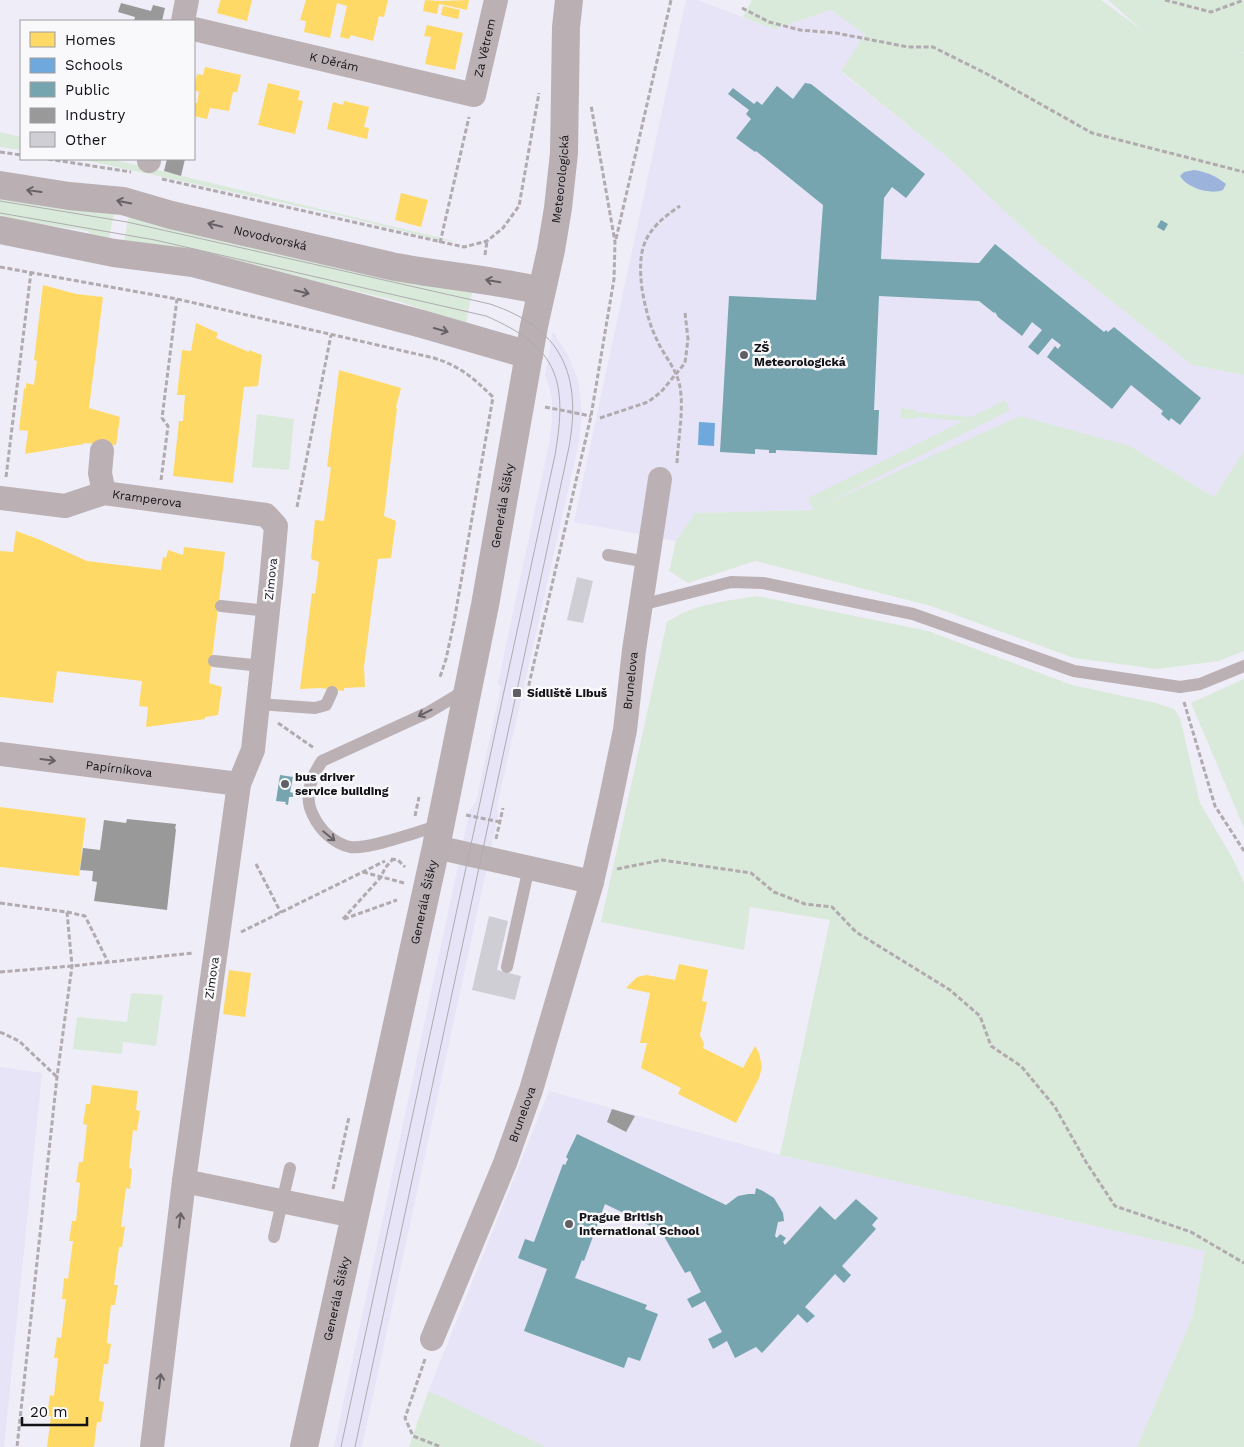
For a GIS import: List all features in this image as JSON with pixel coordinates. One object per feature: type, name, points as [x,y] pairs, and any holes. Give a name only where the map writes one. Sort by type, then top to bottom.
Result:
[{"type":"main road","name":"Meteorologická","points":[[528,355],[551,250],[562,180],[566,27],[569,0]]},
{"type":"main road","name":"Novodvorská","points":[[0,185],[123,201],[171,215],[391,266],[480,279],[541,291]]},
{"type":"main road","points":[[0,230],[114,253],[193,263],[422,324],[528,355]]},
{"type":"main road","name":"Generála Šišky","points":[[304,1447],[438,836],[486,595],[528,355]]},
{"type":"street","points":[[183,20],[187,0]]},
{"type":"street","name":"Za Větrem","points":[[474,95],[496,0]]},
{"type":"street","name":"K Děrám","points":[[195,29],[474,95]]},
{"type":"street","points":[[102,451],[100,473],[104,494]]},
{"type":"street","name":"Brunelova","points":[[432,1339],[505,1163],[531,1090],[592,882],[623,740],[648,562],[668,473]]},
{"type":"street","name":"Kramperova","points":[[2,498],[65,506],[104,494],[266,515]]},
{"type":"street","name":"Zimova","points":[[152,1447],[184,1181],[239,784],[266,712],[262,666],[276,526],[266,515]]},
{"type":"street","name":"Papírníkova","points":[[0,754],[239,784]]},
{"type":"street","points":[[438,836],[492,859],[592,882]]},
{"type":"street","points":[[184,1181],[354,1216]]},
{"type":"lane","points":[[608,555],[648,562]]},
{"type":"lane","points":[[641,605],[731,582],[763,583],[913,614],[1074,671],[1180,687],[1200,684],[1244,666]]},
{"type":"lane","points":[[221,606],[267,611]]},
{"type":"lane","points":[[214,661],[262,666]]},
{"type":"lane","points":[[438,836],[350,847],[334,840],[320,828],[311,812],[308,794],[313,776],[322,762],[428,712],[467,689]]},
{"type":"lane","points":[[266,712],[315,708],[326,705],[332,692]]},
{"type":"lane","points":[[508,967],[530,867]]},
{"type":"lane","points":[[274,1237],[290,1168]]},
{"type":"path","points":[[615,242],[671,0]]},
{"type":"path","points":[[1165,0],[1212,12],[1244,0]]},
{"type":"path","points":[[742,8],[769,22],[800,30],[836,34],[908,47],[934,47],[987,74],[1092,133],[1244,172]]},
{"type":"path","points":[[59,160],[148,168],[440,243],[464,247],[487,241],[503,228],[519,206],[539,89]]},
{"type":"path","points":[[440,243],[474,95]]},
{"type":"path","points":[[527,693],[591,416],[614,279],[615,242],[590,96]]},
{"type":"path","points":[[0,152],[20,155]]},
{"type":"path","points":[[668,473],[680,418],[680,389],[676,373],[651,327],[643,298],[640,258],[652,230],[663,217],[680,206]]},
{"type":"path","points":[[0,267],[177,299],[434,358],[452,364],[464,371],[493,397],[456,612],[446,660],[440,677]]},
{"type":"path","points":[[2,498],[31,272]]},
{"type":"path","points":[[159,501],[168,426],[162,418],[177,299]]},
{"type":"path","points":[[600,418],[648,402],[661,392],[685,363],[688,339],[685,314]]},
{"type":"path","points":[[297,507],[331,334]]},
{"type":"path","points":[[1180,687],[1215,806],[1244,851]]},
{"type":"path","points":[[266,712],[316,750]]},
{"type":"path","points":[[469,808],[465,814],[500,822]]},
{"type":"path","points":[[492,859],[503,808]]},
{"type":"path","points":[[393,859],[385,868],[381,877],[343,919],[397,900]]},
{"type":"path","points":[[233,936],[393,859],[398,860],[405,868]]},
{"type":"path","points":[[616,870],[662,860],[751,873],[774,892],[805,904],[832,907],[856,932],[950,990],[980,1016],[991,1046],[1021,1066],[1055,1107],[1086,1162],[1115,1206],[1190,1232],[1244,1263]]},
{"type":"path","points":[[256,864],[281,913]]},
{"type":"path","points":[[363,872],[401,883]]},
{"type":"path","points":[[0,903],[85,916],[108,962]]},
{"type":"path","points":[[17,1447],[57,1077],[72,966],[68,912]]},
{"type":"path","points":[[0,972],[199,952]]},
{"type":"path","points":[[0,1032],[20,1041],[57,1077]]},
{"type":"path","points":[[432,1339],[406,1418],[413,1436],[441,1447]]},
{"type":"shaded area","points":[[686,0],[698,0],[774,29],[831,10],[866,34],[841,72],[946,156],[1040,244],[1192,365],[1244,375],[1244,451],[1214,497],[1130,446],[815,510],[695,513],[676,541],[574,522]]},
{"type":"shaded area","points":[[553,332],[568,355],[578,380],[582,413],[579,442],[497,806],[498,816],[362,1447],[334,1447],[470,810],[476,802],[501,687],[498,683],[550,439],[552,401],[545,375]]},
{"type":"shaded area","points":[[0,1067],[42,1073],[4,1447],[0,1447]]},
{"type":"shaded area","points":[[549,1091],[780,1155],[1205,1251],[1192,1318],[1137,1447],[545,1447],[428,1392]]},
{"type":"green space","points":[[752,0],[1101,0],[1142,30],[1108,0],[1244,0],[1244,52],[1240,52],[1244,53],[1244,375],[1192,365],[1040,244],[946,156],[841,71],[865,34],[831,10],[774,29],[743,17]]},
{"type":"green space","points":[[0,132],[20,137],[20,150],[0,147]]},
{"type":"green space","points":[[85,160],[115,160],[458,242],[440,240],[329,213]]},
{"type":"green space","points":[[0,196],[115,207],[108,243],[103,242],[87,231],[0,218]]},
{"type":"green space","points":[[130,210],[473,287],[466,324],[398,301],[248,265],[147,243],[123,246]]},
{"type":"green space","points":[[1005,400],[1010,410],[821,506],[1020,416],[1130,446],[1214,497],[1244,451],[1244,651],[1219,661],[1157,669],[1074,658],[931,606],[755,561],[688,583],[669,571],[676,541],[695,513],[813,510],[808,498],[963,421],[916,417],[915,419],[900,418],[901,408],[916,410],[916,412],[971,417]]},
{"type":"green space","points":[[257,414],[294,419],[289,470],[252,467]]},
{"type":"green space","points":[[757,596],[928,631],[1072,685],[1156,703],[1174,709],[1180,718],[1200,803],[1233,859],[1244,883],[1244,1447],[1137,1447],[1192,1318],[1205,1251],[780,1155],[830,920],[750,907],[744,950],[601,922],[667,622],[699,607]]},
{"type":"green space","points":[[1244,679],[1244,828],[1191,703]]},
{"type":"green space","points":[[131,993],[163,995],[156,1046],[123,1042],[122,1054],[73,1049],[77,1017],[127,1022]]},
{"type":"green space","points":[[428,1392],[440,1396],[546,1447],[409,1447]]},
{"type":"water","points":[[1194,170],[1211,175],[1222,181],[1226,184],[1223,190],[1212,192],[1199,189],[1188,184],[1180,176],[1184,172]]},
{"type":"building: Homes","points":[[221,0],[252,0],[247,21],[217,13]]},
{"type":"building: Homes","points":[[306,0],[388,0],[384,17],[379,16],[373,41],[351,35],[349,39],[340,37],[347,6],[337,3],[330,38],[304,32],[306,21],[300,20]]},
{"type":"building: Homes","points":[[425,0],[469,0],[467,10],[439,4],[437,14],[423,11]]},
{"type":"building: Homes","points":[[443,6],[460,10],[458,19],[441,15]]},
{"type":"building: Homes","points":[[427,25],[463,33],[455,70],[425,64],[431,37],[424,36]]},
{"type":"building: Homes","points":[[205,67],[241,75],[237,92],[233,92],[229,111],[210,108],[207,119],[195,116],[195,103],[197,103],[199,92],[195,90],[197,74],[203,75]]},
{"type":"building: Homes","points":[[268,83],[300,91],[298,100],[303,101],[295,134],[258,125]]},
{"type":"building: Homes","points":[[344,101],[369,107],[364,127],[369,128],[367,139],[327,129],[333,102],[343,105]]},
{"type":"building: Homes","points":[[401,193],[428,200],[421,227],[395,220]]},
{"type":"building: Homes","points":[[43,285],[76,294],[103,297],[89,408],[120,417],[116,445],[84,443],[25,454],[28,431],[19,430],[24,388],[26,389],[26,383],[34,385],[37,361],[34,360]]},
{"type":"building: Homes","points":[[196,323],[218,333],[216,338],[249,352],[249,350],[262,355],[258,386],[244,387],[233,483],[173,476],[179,421],[183,421],[185,395],[177,395],[182,350],[191,351]]},
{"type":"building: Homes","points":[[339,370],[401,388],[396,407],[384,516],[396,521],[391,558],[378,559],[364,667],[365,687],[344,688],[344,691],[320,688],[300,689],[312,593],[315,594],[319,562],[311,559],[315,520],[324,521],[331,467],[327,467]]},
{"type":"building: Homes","points":[[16,531],[87,561],[161,570],[163,557],[166,558],[168,550],[183,555],[184,547],[225,552],[209,683],[222,687],[218,715],[205,717],[205,719],[146,727],[148,707],[139,706],[142,681],[57,671],[53,703],[0,697],[0,551],[13,552]]},
{"type":"building: Homes","points":[[0,807],[86,818],[79,876],[0,867]]},
{"type":"building: Homes","points":[[679,964],[708,970],[702,1001],[707,1002],[700,1035],[704,1044],[703,1048],[743,1068],[755,1046],[759,1053],[762,1067],[759,1078],[736,1123],[678,1094],[681,1088],[641,1068],[647,1043],[640,1043],[650,993],[626,988],[637,977],[646,975],[675,980]]},
{"type":"building: Homes","points":[[229,970],[251,973],[245,1017],[223,1014]]},
{"type":"building: Homes","points":[[92,1085],[138,1091],[136,1110],[140,1111],[137,1131],[133,1130],[129,1168],[132,1169],[130,1189],[126,1188],[121,1227],[125,1227],[122,1247],[119,1247],[114,1285],[118,1285],[115,1305],[111,1305],[107,1343],[111,1344],[108,1364],[104,1364],[99,1401],[104,1402],[101,1422],[97,1422],[94,1447],[47,1447],[51,1416],[47,1416],[50,1395],[54,1396],[58,1358],[54,1358],[57,1337],[61,1338],[66,1299],[62,1299],[64,1278],[68,1279],[73,1241],[69,1241],[72,1221],[76,1221],[80,1183],[76,1182],[79,1162],[83,1162],[87,1125],[83,1124],[86,1104],[90,1104]]},
{"type":"building: Schools","points":[[699,422],[715,423],[714,446],[698,445]]},
{"type":"building: Public","points":[[805,83],[811,84],[925,174],[906,198],[892,187],[884,198],[881,259],[979,263],[995,244],[1104,332],[1106,330],[1108,332],[1114,327],[1201,398],[1180,425],[1171,418],[1169,421],[1161,414],[1163,411],[1131,385],[1112,409],[1047,357],[1055,346],[1058,349],[1061,345],[1052,338],[1038,355],[1028,347],[1042,330],[1032,322],[1022,336],[998,317],[995,312],[979,301],[879,296],[874,410],[879,410],[877,455],[776,450],[776,453],[769,453],[769,450],[755,449],[755,454],[720,452],[729,296],[816,300],[823,205],[756,151],[736,138],[751,119],[746,114],[749,110],[728,94],[733,88],[754,104],[757,101],[762,105],[777,86],[793,99]]},
{"type":"building: Public","points":[[1161,220],[1168,224],[1164,231],[1157,227]]},
{"type":"building: Public","name":"bus driver service building","points":[[280,775],[293,777],[290,792],[293,793],[293,797],[289,797],[288,805],[285,804],[286,802],[276,801]]},
{"type":"building: Public","points":[[577,1134],[726,1205],[738,1196],[755,1194],[756,1188],[763,1191],[774,1198],[783,1213],[784,1221],[778,1222],[775,1236],[777,1238],[780,1234],[786,1238],[783,1242],[785,1245],[820,1206],[835,1220],[856,1199],[878,1218],[872,1225],[876,1229],[842,1266],[851,1275],[844,1283],[835,1274],[805,1307],[815,1316],[807,1323],[798,1314],[762,1353],[756,1347],[735,1358],[727,1341],[713,1349],[708,1339],[722,1332],[705,1301],[692,1308],[687,1299],[701,1292],[690,1271],[685,1273],[661,1231],[605,1204],[584,1261],[582,1260],[575,1278],[647,1305],[645,1309],[658,1314],[640,1361],[628,1357],[624,1368],[524,1331],[547,1269],[518,1258],[525,1239],[534,1242],[563,1164],[565,1165],[568,1159],[566,1157]]},
{"type":"building: Industry","points":[[121,3],[151,11],[153,5],[165,8],[162,20],[134,20],[135,17],[118,12]]},
{"type":"building: Industry","points":[[167,160],[185,160],[181,176],[164,171]]},
{"type":"building: Industry","points":[[127,819],[176,824],[167,910],[94,901],[97,882],[92,881],[93,871],[80,870],[83,848],[100,850],[104,820],[126,823]]},
{"type":"building: Industry","points":[[612,1109],[635,1116],[626,1132],[607,1122]]},
{"type":"building: Other","points":[[577,577],[593,581],[583,623],[567,620]]},
{"type":"building: Other","points":[[489,916],[508,921],[497,970],[521,976],[515,1000],[472,990]]},
{"type":"tram line","points":[[0,201],[127,222],[490,304],[515,314],[535,326],[550,341],[561,358],[569,376],[572,398],[569,447],[355,1447]]},
{"type":"tram line","points":[[0,213],[155,240],[486,316],[529,340],[543,354],[552,369],[558,386],[560,406],[555,455],[341,1447]]},
{"type":"place","name":"ZŠ Meteorologická","points":[[744,355]]},
{"type":"place","name":"Sídliště Libuš","points":[[517,693]]},
{"type":"place","name":"bus driver service building","points":[[285,784]]},
{"type":"place","name":"Prague British International School","points":[[569,1224]]}]
